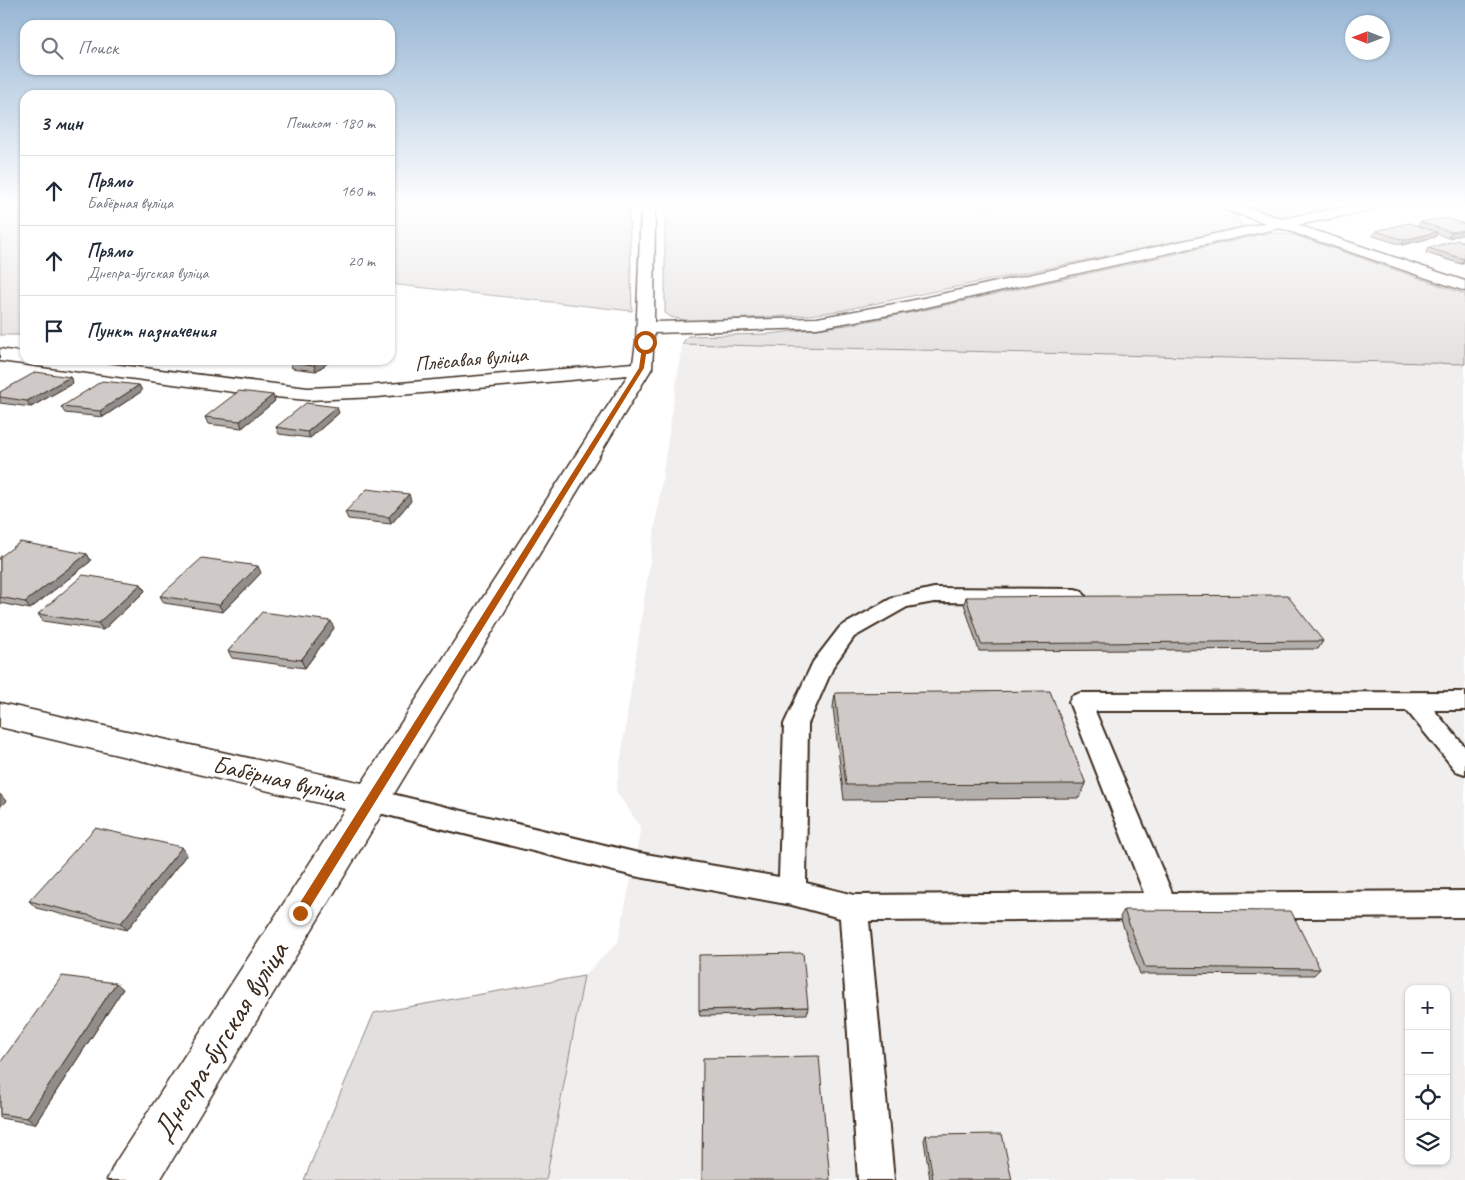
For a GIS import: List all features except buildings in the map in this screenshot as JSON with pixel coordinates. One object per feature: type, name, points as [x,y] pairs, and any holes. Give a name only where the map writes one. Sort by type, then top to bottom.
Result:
[{"type":"street","name":"Бабёрная вуліца","points":[[0,715],[371,800],[642,368],[645,342],[646,261]]},
{"type":"street","points":[[644,328],[817,323],[905,307],[1111,261]]},
{"type":"street","points":[[1390,261],[1465,286]]},
{"type":"street","points":[[0,355],[20,358]]},
{"type":"street","name":"Плёсавая вуліца","points":[[73,365],[308,394],[377,391],[642,368]]},
{"type":"street","name":"Днепра-бугская вуліца","points":[[132,1180],[371,800]]},
{"type":"lane","points":[[792,892],[796,724],[824,662],[847,632],[901,602],[934,595],[1075,596]]},
{"type":"lane","points":[[1163,906],[1080,702],[1465,701]]},
{"type":"lane","points":[[1412,702],[1465,764]]},
{"type":"lane","points":[[371,800],[634,864],[792,892],[854,908],[1465,904]]},
{"type":"lane","points":[[854,908],[876,1180]]},
{"type":"shaded area","points":[[0,261],[20,261],[20,335],[0,335]]},
{"type":"shaded area","points":[[395,261],[631,261],[632,311],[395,285]]},
{"type":"shaded area","points":[[665,261],[1081,261],[839,311],[809,315],[688,321],[671,317],[665,313]]},
{"type":"shaded area","points":[[1143,261],[1370,261],[1465,294],[1465,364],[682,344],[688,336],[768,334],[848,325],[929,309]]},
{"type":"shaded area","points":[[682,344],[1465,364],[1465,1180],[546,1180],[584,976],[618,942],[641,828],[616,791]]},
{"type":"shaded area","points":[[584,976],[546,1180],[304,1180],[374,1013]]},
{"type":"route","points":[[300,913],[642,368],[645,342]]}]
